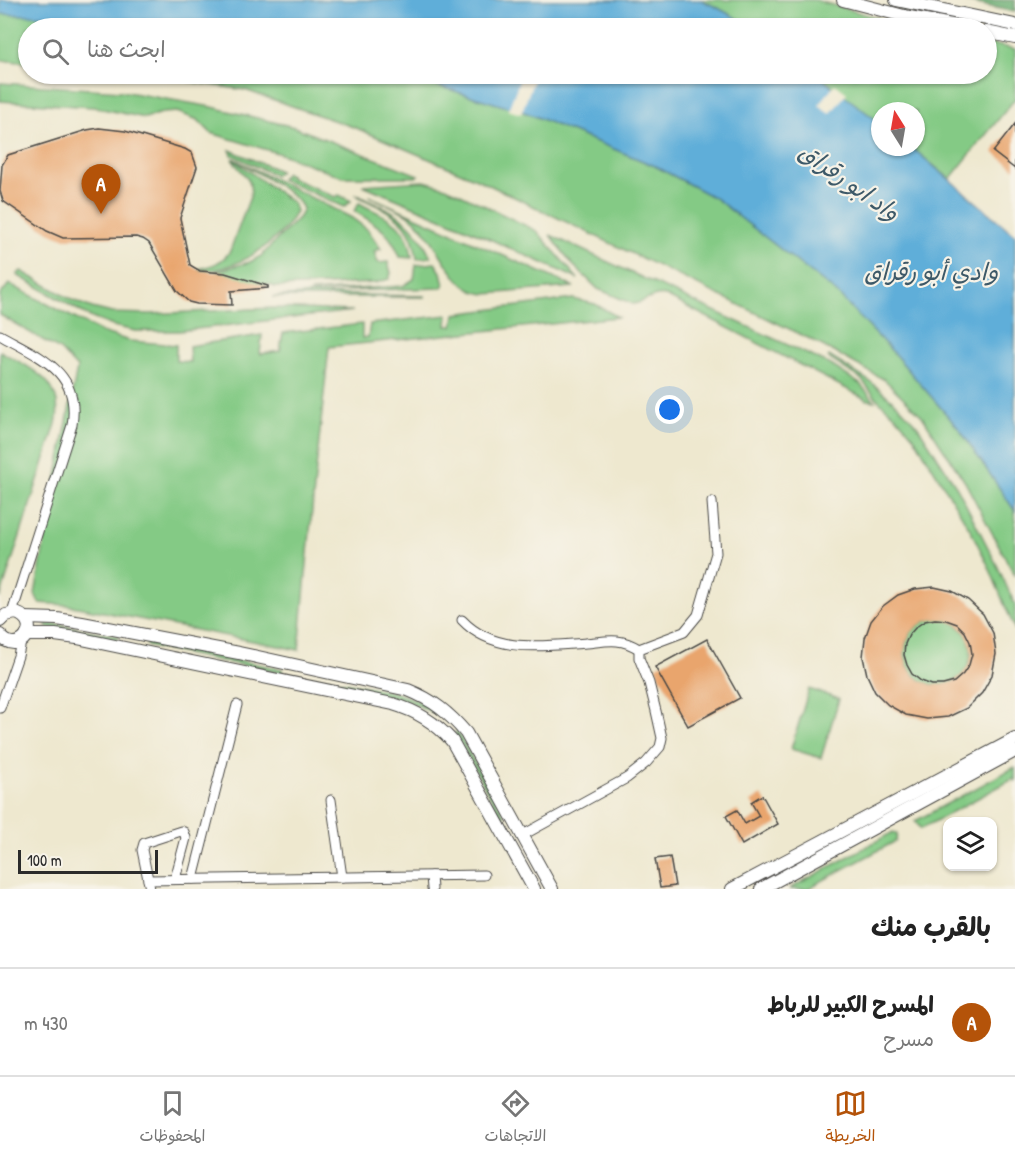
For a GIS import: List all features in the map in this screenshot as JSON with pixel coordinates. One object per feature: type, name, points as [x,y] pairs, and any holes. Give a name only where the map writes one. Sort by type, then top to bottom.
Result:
[{"type":"street","points":[[843,0],[914,18]]},
{"type":"street","points":[[896,0],[982,18]]},
{"type":"street","points":[[997,21],[1015,25]]},
{"type":"street","points":[[997,34],[1015,38]]},
{"type":"street","points":[[0,335],[44,360],[61,373],[69,385],[75,411],[4,617]]},
{"type":"street","points":[[639,649],[684,632],[698,615],[717,553],[712,502]]},
{"type":"street","points":[[4,617],[19,614],[25,618],[69,620],[136,633],[408,690],[435,703],[454,719],[470,739],[552,889]]},
{"type":"street","points":[[0,708],[29,627],[25,618]]},
{"type":"street","points":[[462,620],[486,639],[505,645],[570,644],[608,640],[626,641],[639,649]]},
{"type":"street","points":[[132,650],[136,633]]},
{"type":"street","points":[[1,638],[11,643],[24,639],[66,636],[407,708],[443,731],[459,752],[534,889]]},
{"type":"street","points":[[523,835],[627,778],[651,759],[660,747],[662,738],[649,683],[639,658],[639,649]]},
{"type":"street","points":[[304,685],[308,668]]},
{"type":"street","points":[[193,879],[237,705]]},
{"type":"street","points":[[443,731],[454,719]]},
{"type":"street","points":[[732,889],[1015,739]]},
{"type":"street","points":[[761,889],[1015,751]]},
{"type":"street","points":[[331,801],[342,877]]},
{"type":"street","points":[[175,879],[186,838],[184,832],[181,831],[144,843],[142,850],[149,884],[175,879],[484,875]]},
{"type":"street","points":[[431,876],[432,889]]},
{"type":"green space","points":[[701,0],[815,0],[879,18],[736,18]]},
{"type":"green space","points":[[959,0],[1015,0],[1015,12]]},
{"type":"green space","points":[[0,14],[83,18],[18,18],[18,62],[0,60]]},
{"type":"green space","points":[[997,45],[1015,49],[1015,99],[950,179],[922,156],[925,156],[925,102],[871,102],[871,116],[829,84],[997,84]]},
{"type":"green space","points":[[0,83],[121,91],[212,107],[294,127],[418,175],[416,177],[343,177],[284,155],[211,133],[198,120],[177,112],[145,118],[93,107],[0,101]]},
{"type":"green space","points":[[206,84],[432,84],[527,113],[655,166],[715,198],[837,293],[892,351],[960,430],[1015,511],[1015,576],[965,482],[922,416],[885,380],[808,338],[481,181],[356,128],[245,90]]},
{"type":"green space","points":[[230,150],[280,171],[275,175],[232,155]]},
{"type":"green space","points":[[232,158],[352,218],[368,230],[381,249],[374,251],[378,263],[388,262],[391,273],[389,279],[375,283],[275,287],[217,271],[250,262],[261,256],[299,217],[303,209],[283,188]]},
{"type":"green space","points":[[232,159],[293,203],[296,211],[280,234],[254,254],[225,267],[211,270],[198,269],[216,263],[230,251],[250,197],[250,184]]},
{"type":"green space","points":[[286,173],[290,175],[289,177],[335,197],[339,195],[351,201],[344,207],[281,179]]},
{"type":"green space","points":[[424,181],[446,187],[537,231],[578,279],[363,185]]},
{"type":"green space","points":[[355,194],[400,217],[417,233],[431,257],[417,259],[413,239],[405,225],[393,215]]},
{"type":"green space","points":[[369,196],[574,287],[485,294],[474,291],[456,277],[427,233],[414,219]]},
{"type":"green space","points":[[359,203],[387,218],[401,229],[410,246],[412,258],[400,257],[387,235],[354,211]]},
{"type":"green space","points":[[550,235],[831,365],[860,384],[875,401],[868,400],[666,296],[661,295],[633,304],[598,289],[572,264]]},
{"type":"green space","points":[[435,263],[441,272],[444,285],[440,288],[310,292],[403,286],[414,279],[416,265]]},
{"type":"green space","points":[[21,271],[72,300],[112,313],[150,314],[274,308],[353,311],[179,331],[135,331],[92,318],[17,275]]},
{"type":"green space","points":[[9,284],[101,332],[130,341],[176,345],[176,361],[190,362],[189,346],[262,335],[260,354],[280,351],[283,333],[362,324],[362,338],[368,337],[370,324],[448,315],[447,326],[453,326],[455,314],[573,299],[595,304],[618,317],[329,347],[299,650],[67,605],[39,603],[35,594],[77,368],[60,350],[0,315],[0,295]]},
{"type":"green space","points":[[313,294],[424,296],[424,297],[273,297]]},
{"type":"green space","points":[[0,351],[43,378],[56,397],[58,409],[56,424],[0,598]]},
{"type":"green space","points":[[829,356],[871,382],[917,425],[958,489],[997,565],[1015,605],[1015,630],[989,567],[970,529],[914,437],[861,379],[828,358]]},
{"type":"green space","points":[[932,619],[944,619],[956,624],[966,634],[971,652],[969,665],[956,680],[944,685],[932,685],[920,680],[910,670],[905,658],[905,646],[910,634],[920,624]]},
{"type":"green space","points":[[46,624],[120,638],[117,640],[67,629],[47,628]]},
{"type":"green space","points":[[148,642],[283,671],[281,673],[147,646]]},
{"type":"green space","points":[[329,679],[404,695],[430,707],[439,715],[405,700],[328,683]]},
{"type":"green space","points":[[809,689],[839,699],[821,758],[791,749]]},
{"type":"green space","points":[[455,732],[458,732],[504,817],[501,816]]},
{"type":"green space","points":[[1015,767],[1015,781],[1013,779],[921,829],[915,821]]},
{"type":"green space","points":[[893,832],[897,834],[896,841],[807,889],[789,889]]},
{"type":"water","points":[[0,0],[701,0],[736,18],[83,18],[0,14]]},
{"type":"water","name":"وادي أبو رقراق","points":[[432,84],[829,84],[871,116],[871,156],[922,156],[1015,235],[1015,511],[960,430],[892,351],[837,293],[715,198],[655,166],[527,113]]},
{"type":"pier","points":[[518,84],[532,84],[521,114],[508,110]]},
{"type":"pier","points":[[835,84],[847,93],[830,114],[819,105]]},
{"type":"building","points":[[1015,124],[1015,169],[993,152]]},
{"type":"building","points":[[99,128],[125,131],[192,153],[197,167],[180,218],[190,265],[200,271],[225,273],[268,286],[268,288],[231,291],[232,305],[189,302],[177,291],[149,243],[143,239],[136,237],[63,238],[47,231],[3,201],[0,191],[2,165],[8,155]]},
{"type":"building","points":[[934,587],[952,591],[968,600],[983,614],[993,633],[996,654],[992,675],[982,693],[967,708],[948,717],[927,719],[906,715],[888,705],[875,692],[867,675],[863,657],[865,638],[871,621],[883,606],[898,595],[915,589]],"holes":[[[946,620],[957,624],[965,632],[972,654],[969,665],[954,682],[932,685],[912,674],[904,655],[905,644],[909,635],[925,621]]]},
{"type":"building","points":[[707,639],[740,698],[688,726],[655,667]]},
{"type":"building","points":[[762,795],[778,824],[742,845],[726,816],[737,810],[745,824],[759,816],[751,802]]},
{"type":"building","points":[[670,857],[675,886],[660,888],[655,859]]},
{"type":"place","name":"المسرح الكبير للرباط","points":[[101,214]]},
{"type":"water label","name":"واد ابو رقراق","points":[[849,182]]}]
